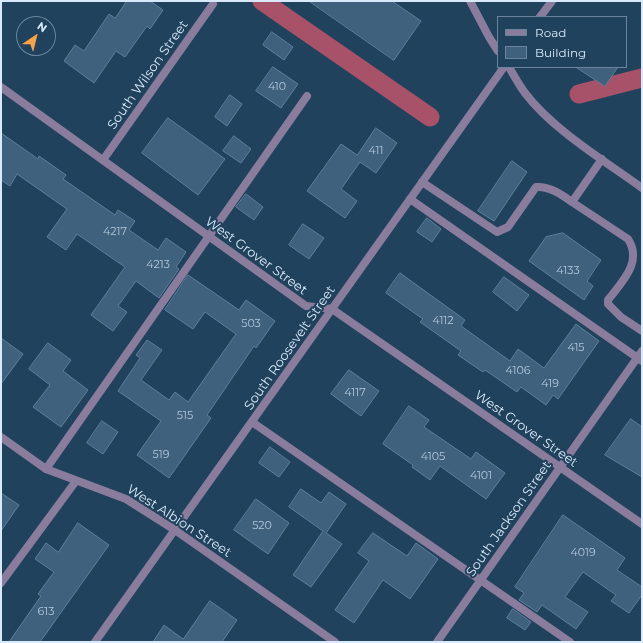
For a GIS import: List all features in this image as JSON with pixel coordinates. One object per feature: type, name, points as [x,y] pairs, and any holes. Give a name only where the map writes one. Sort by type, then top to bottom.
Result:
[{"type":"street","points":[[470,1],[497,49]]},
{"type":"street","points":[[541,16],[552,1]]},
{"type":"street","name":"South Wilson Street","points":[[103,160],[213,4]]},
{"type":"street","name":"South Roosevelt Street","points":[[95,642],[503,68]]},
{"type":"street","points":[[510,68],[526,94],[551,119],[642,188]]},
{"type":"street","name":"West Grover Street","points":[[1,87],[306,306],[332,309],[642,524]]},
{"type":"street","points":[[46,469],[307,96]]},
{"type":"street","points":[[572,202],[602,159]]},
{"type":"street","points":[[422,182],[497,232],[508,227],[536,187],[543,187],[555,191],[628,239],[634,248],[635,256],[630,270],[608,300],[608,304],[621,317],[642,331]]},
{"type":"street","points":[[410,199],[640,357]]},
{"type":"street","name":"South Jackson Street","points":[[437,642],[560,467],[640,357]]},
{"type":"street","points":[[252,422],[570,642]]},
{"type":"street","name":"West Albion Street","points":[[1,436],[46,469],[126,499],[175,530],[335,642]]},
{"type":"street","points":[[1,583],[76,481]]},
{"type":"building","points":[[127,1],[150,1],[163,10],[150,29],[147,26],[125,57],[116,51],[94,83],[64,61],[75,45],[84,51],[109,14],[115,18]]},
{"type":"building","points":[[309,1],[392,1],[421,21],[394,60]]},
{"type":"building","points":[[272,32],[293,47],[284,60],[263,45]]},
{"type":"building","points":[[273,67],[298,84],[281,108],[256,91]]},
{"type":"building","points":[[578,68],[617,68],[605,86]]},
{"type":"building","points":[[230,95],[242,104],[227,126],[215,117]]},
{"type":"building","points":[[168,118],[225,159],[198,195],[142,153]]},
{"type":"building","points":[[376,128],[397,143],[376,173],[360,162],[341,189],[357,201],[345,218],[307,191],[341,144],[357,155]]},
{"type":"building","points":[[1,133],[38,159],[39,156],[66,175],[63,179],[115,215],[118,210],[135,221],[129,230],[158,250],[166,238],[186,252],[176,267],[179,269],[159,298],[136,281],[118,306],[127,312],[113,331],[91,315],[125,267],[77,234],[66,250],[47,237],[67,209],[17,174],[10,186],[1,180]]},
{"type":"building","points":[[234,136],[251,149],[241,163],[223,151]]},
{"type":"building","points":[[512,161],[527,172],[494,221],[478,211]]},
{"type":"building","points":[[246,194],[263,207],[254,220],[236,207]]},
{"type":"building","points":[[427,218],[441,229],[432,242],[417,232]]},
{"type":"building","points":[[303,224],[324,238],[309,259],[289,245]]},
{"type":"building","points":[[563,233],[601,260],[587,281],[593,286],[584,300],[529,261],[546,237]]},
{"type":"building","points":[[400,273],[465,320],[461,326],[510,361],[518,349],[544,368],[576,324],[599,341],[558,399],[553,395],[546,405],[521,387],[517,392],[485,370],[483,372],[458,355],[461,351],[420,322],[423,319],[386,293]]},
{"type":"building","points":[[188,275],[239,310],[246,300],[275,321],[256,348],[254,346],[207,415],[211,418],[169,478],[137,455],[161,421],[118,391],[140,358],[136,355],[147,340],[162,350],[141,380],[169,400],[175,392],[188,402],[236,334],[205,312],[193,329],[165,310]]},
{"type":"building","points":[[504,277],[529,295],[517,311],[493,292]]},
{"type":"building","points":[[1,338],[23,354],[1,384]]},
{"type":"building","points":[[48,343],[71,360],[63,371],[88,390],[61,427],[33,407],[50,385],[29,369]]},
{"type":"building","points":[[349,370],[379,391],[361,416],[331,394]]},
{"type":"building","points":[[409,406],[429,420],[424,427],[471,459],[476,452],[505,473],[486,499],[440,466],[430,480],[412,467],[413,465],[383,444]]},
{"type":"building","points":[[631,419],[642,427],[642,477],[605,455]]},
{"type":"building","points":[[102,421],[118,432],[103,454],[87,443]]},
{"type":"building","points":[[270,447],[290,462],[279,477],[259,463]]},
{"type":"building","points":[[301,489],[321,503],[329,492],[346,504],[326,533],[342,544],[311,587],[293,575],[323,531],[289,507]]},
{"type":"building","points":[[1,493],[19,505],[1,531]]},
{"type":"building","points":[[256,499],[289,523],[268,554],[234,530]]},
{"type":"building","points":[[563,515],[625,558],[617,570],[642,587],[642,595],[629,613],[611,601],[616,595],[583,572],[565,597],[588,612],[576,629],[542,605],[537,612],[519,600],[524,593],[515,587]]},
{"type":"building","points":[[78,523],[109,545],[40,642],[9,642],[41,596],[38,594],[54,572],[35,559],[46,543],[58,552]]},
{"type":"building","points":[[373,533],[407,556],[416,543],[438,559],[410,599],[383,580],[354,623],[335,610],[369,561],[358,553]]},
{"type":"building","points":[[210,601],[237,620],[222,642],[153,642],[164,625],[183,639]]},
{"type":"building","points":[[513,609],[531,622],[525,630],[507,618]]},
{"type":"waterway","points":[[262,1],[430,117]]},
{"type":"waterway","points":[[579,94],[642,78]]}]
